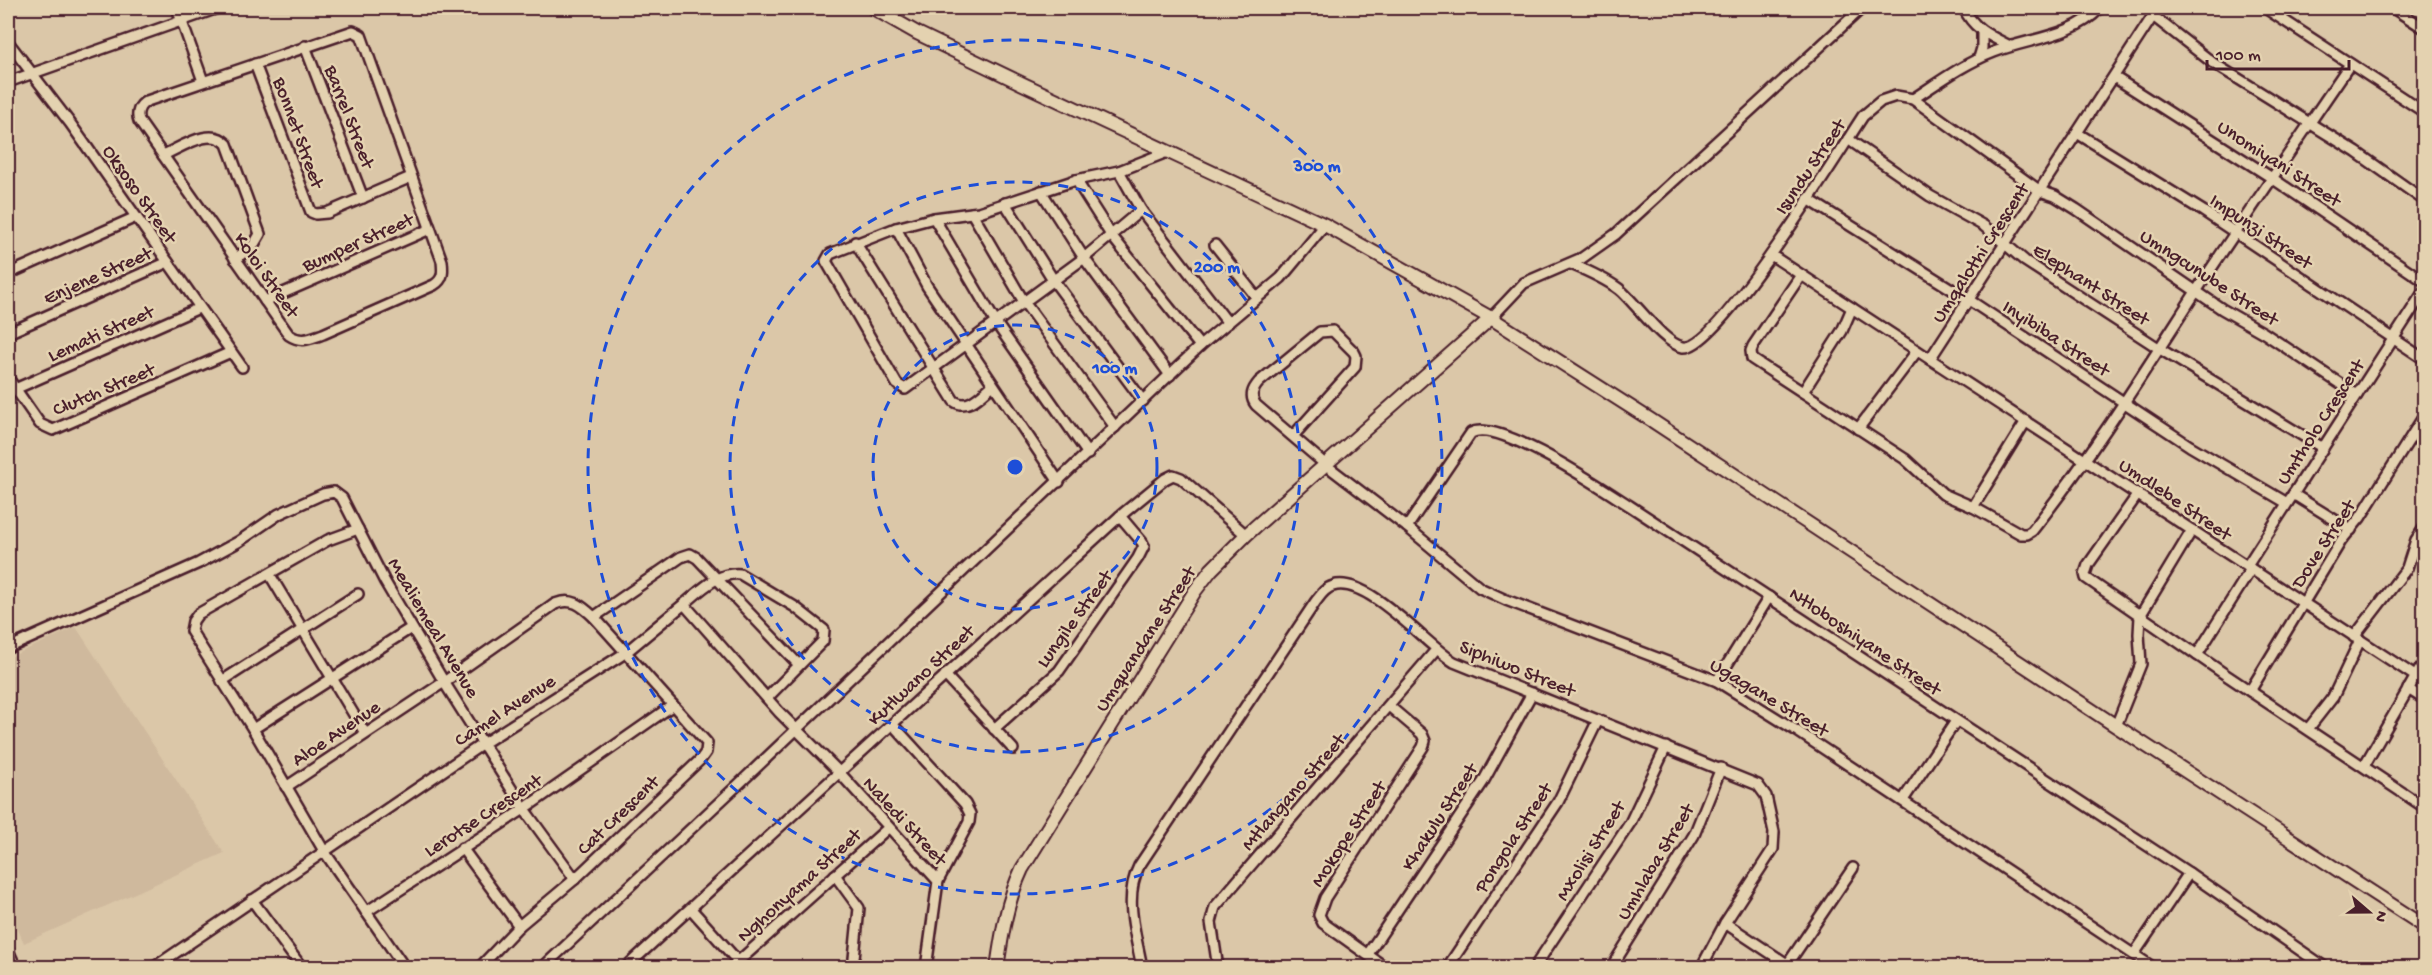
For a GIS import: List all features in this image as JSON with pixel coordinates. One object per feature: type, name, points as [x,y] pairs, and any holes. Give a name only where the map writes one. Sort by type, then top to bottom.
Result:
[{"type":"street","points":[[177,8],[203,81]]},
{"type":"street","points":[[8,82],[218,8]]},
{"type":"street","points":[[873,8],[917,33],[1325,225],[1491,318],[1868,561],[2116,726],[2424,926]]},
{"type":"street","points":[[1491,318],[1524,283],[1594,252],[1624,227],[1769,91],[1862,8]]},
{"type":"street","points":[[1964,8],[1974,24],[1982,31],[2010,46]]},
{"type":"street","points":[[2040,191],[1913,99],[1979,58],[2077,26],[2100,8]]},
{"type":"street","name":"Umqalothi Crescent","points":[[1930,359],[2158,8]]},
{"type":"street","points":[[2265,8],[2424,112]]},
{"type":"street","points":[[2393,8],[2424,28]]},
{"type":"street","points":[[2152,16],[2213,63],[2363,157],[2424,200]]},
{"type":"street","name":"Koloi Street","points":[[350,31],[361,35],[443,267],[438,283],[304,341],[289,335],[139,121],[140,108],[147,101],[255,64],[350,31]]},
{"type":"street","points":[[1979,58],[1982,48],[1982,31]]},
{"type":"street","name":"Oksoso Street","points":[[8,42],[70,123],[242,367]]},
{"type":"street","name":"Barrel Street","points":[[305,46],[363,198]]},
{"type":"street","name":"Bonnet Street","points":[[255,64],[311,212],[319,215],[327,213],[411,177]]},
{"type":"street","points":[[1801,275],[1753,346],[1750,354],[1756,363],[1905,459],[1943,494],[1973,507],[2011,530],[2027,534],[2086,460],[2126,403],[2197,290],[2350,64]]},
{"type":"street","name":"Unomiyani Street","points":[[2114,77],[2272,178],[2424,280]]},
{"type":"street","name":"Isundu Street","points":[[1570,264],[1608,281],[1676,344],[1687,347],[1695,345],[1712,330],[1771,255],[1863,116],[1881,101],[1896,96],[1913,99]]},
{"type":"street","name":"Impunzi Street","points":[[2077,133],[2174,193],[2424,359]]},
{"type":"street","points":[[163,155],[209,136],[220,138],[227,144],[260,234],[254,246],[235,259]]},
{"type":"street","name":"Elephant Street","points":[[1848,139],[1930,196],[1984,226],[2025,261],[2160,349],[2323,448]]},
{"type":"street","points":[[1140,210],[1084,258],[908,388],[902,388],[897,384],[826,261],[828,255],[855,242],[896,228],[934,218],[972,213],[1076,180],[1119,171],[1167,152]]},
{"type":"street","points":[[1119,171],[1140,210],[1228,323]]},
{"type":"street","points":[[1076,180],[1111,235],[1200,346]]},
{"type":"street","points":[[1041,191],[1084,258],[1170,375]]},
{"type":"street","name":"Umngcunube Street","points":[[2040,191],[2055,196],[2076,209],[2222,309],[2264,333],[2357,395]]},
{"type":"street","name":"Inyibiba Street","points":[[1808,199],[1969,300],[2207,457],[2287,504]]},
{"type":"street","points":[[1005,203],[1054,280],[1143,400]]},
{"type":"street","points":[[972,213],[1024,302],[1115,427]]},
{"type":"street","points":[[8,274],[136,217]]},
{"type":"street","points":[[934,218],[996,323],[1088,454]]},
{"type":"street","points":[[542,968],[1059,482],[1200,346],[1294,266],[1325,225]]},
{"type":"street","points":[[896,228],[917,271],[1059,482]]},
{"type":"street","name":"Bumper Street","points":[[265,301],[430,229]]},
{"type":"street","points":[[855,242],[951,398],[960,405],[969,404],[993,385]]},
{"type":"street","points":[[1215,245],[1257,298]]},
{"type":"street","points":[[1771,255],[2086,460]]},
{"type":"street","name":"Enjene Street","points":[[8,333],[168,262]]},
{"type":"street","name":"Umtholo Crescent","points":[[2198,655],[2293,494],[2424,291]]},
{"type":"street","name":"Lemati Street","points":[[15,389],[199,308]]},
{"type":"street","points":[[1803,392],[1842,331],[1852,308]]},
{"type":"street","name":"Umquandane Street","points":[[997,968],[1005,913],[1022,869],[1195,591],[1211,570],[1246,535],[1491,318]]},
{"type":"street","name":"Ugagane Street","points":[[1293,436],[1355,367],[1354,352],[1333,331],[1320,332],[1259,382],[1253,390],[1252,398],[1256,405],[1326,465],[1485,591],[1716,681],[1903,800],[2154,968]]},
{"type":"street","points":[[1858,429],[1917,351]]},
{"type":"street","name":"Clutch Street","points":[[8,378],[40,424],[53,430],[231,352]]},
{"type":"street","name":"Dove Street","points":[[2250,691],[2341,541],[2351,530],[2424,416]]},
{"type":"street","points":[[1973,507],[2026,421]]},
{"type":"street","name":"Ntloboshiyane Street","points":[[1407,527],[1467,437],[1476,430],[1485,430],[1538,450],[1575,471],[1769,597],[2189,873],[2326,968]]},
{"type":"street","name":"Umdlebe Street","points":[[2086,460],[2249,567]]},
{"type":"street","name":"Kutlwano Street","points":[[626,968],[838,771],[894,724],[1119,516],[1165,479],[1173,475],[1181,478],[1246,535]]},
{"type":"street","name":"Mealiemeal Avenue","points":[[8,648],[199,563],[232,545],[279,514],[323,494],[334,492],[339,495],[411,628],[484,743]]},
{"type":"street","points":[[2138,494],[2088,565],[2085,574],[2090,581],[2250,691],[2423,802]]},
{"type":"street","points":[[2293,494],[2351,530]]},
{"type":"street","name":"Lungile Street","points":[[994,729],[1059,671],[1138,558],[1144,546],[1143,542],[1119,516]]},
{"type":"street","points":[[2308,729],[2333,697],[2357,639],[2407,568],[2424,528]]},
{"type":"street","name":"Aloe Avenue","points":[[358,529],[328,540],[198,614],[193,621],[192,636],[253,729],[286,787],[564,600],[579,603],[625,653]]},
{"type":"street","points":[[2116,726],[2139,673],[2140,616],[2192,530]]},
{"type":"street","points":[[2414,549],[2424,556]]},
{"type":"street","points":[[594,617],[686,555],[697,558],[799,664]]},
{"type":"street","points":[[2249,567],[2415,676]]},
{"type":"street","points":[[716,578],[732,573],[747,577],[795,607],[825,632],[823,641],[766,698]]},
{"type":"street","points":[[270,575],[333,676],[365,733]]},
{"type":"street","name":"Camel Avenue","points":[[153,968],[484,743],[625,653],[716,578]]},
{"type":"street","name":"Siphiwo Street","points":[[1142,968],[1130,899],[1134,877],[1273,663],[1324,592],[1330,586],[1344,585],[1362,591],[1405,622],[1436,650],[1468,669],[1721,768],[1750,780],[1762,790],[1766,796],[1775,841],[1770,854],[1725,923],[1701,968]]},
{"type":"street","points":[[222,681],[357,594]]},
{"type":"street","points":[[1716,681],[1769,597]]},
{"type":"street","points":[[684,604],[766,698],[838,771]]},
{"type":"street","points":[[253,729],[411,628]]},
{"type":"street","name":"Mtlangano Street","points":[[1218,968],[1211,922],[1215,907],[1436,650]]},
{"type":"street","name":"Cat Crescent","points":[[484,743],[524,809],[575,879],[706,752],[705,737],[625,653]]},
{"type":"street","points":[[2364,766],[2424,662]]},
{"type":"street","points":[[945,675],[1013,749]]},
{"type":"street","points":[[2408,689],[2424,699]]},
{"type":"street","name":"Khakulu Street","points":[[1368,954],[1483,782],[1532,693]]},
{"type":"street","name":"Lerotse Crescent","points":[[366,912],[524,809],[673,705]]},
{"type":"street","name":"Mokope Street","points":[[1386,968],[1323,923],[1319,912],[1325,898],[1423,747],[1425,741],[1422,734],[1389,706]]},
{"type":"street","name":"Pongola Street","points":[[1447,968],[1558,802],[1598,720]]},
{"type":"street","points":[[1903,800],[1956,722]]},
{"type":"street","points":[[894,724],[965,804],[970,814],[969,822],[938,881]]},
{"type":"street","name":"Mxolisi Street","points":[[1534,968],[1630,823],[1666,747]]},
{"type":"street","name":"Umhlaba Street","points":[[1611,968],[1694,835],[1721,768]]},
{"type":"street","name":"Naledi Street","points":[[838,771],[938,881],[926,968]]},
{"type":"street","points":[[286,787],[324,851],[405,968]]},
{"type":"street","name":"Nghonyama Street","points":[[738,965],[888,828]]},
{"type":"street","points":[[462,848],[519,926]]},
{"type":"street","points":[[1725,923],[1788,966],[1853,868]]},
{"type":"street","points":[[2134,954],[2189,873]]},
{"type":"street","points":[[835,875],[859,908],[853,968]]},
{"type":"street","points":[[478,968],[519,926],[575,879]]},
{"type":"street","points":[[252,900],[302,968]]},
{"type":"street","points":[[691,909],[738,965]]},
{"type":"street","points":[[8,950],[16,968]]},
{"type":"shaded area","points":[[76,627],[224,853],[24,943],[8,907],[8,658]]}]
